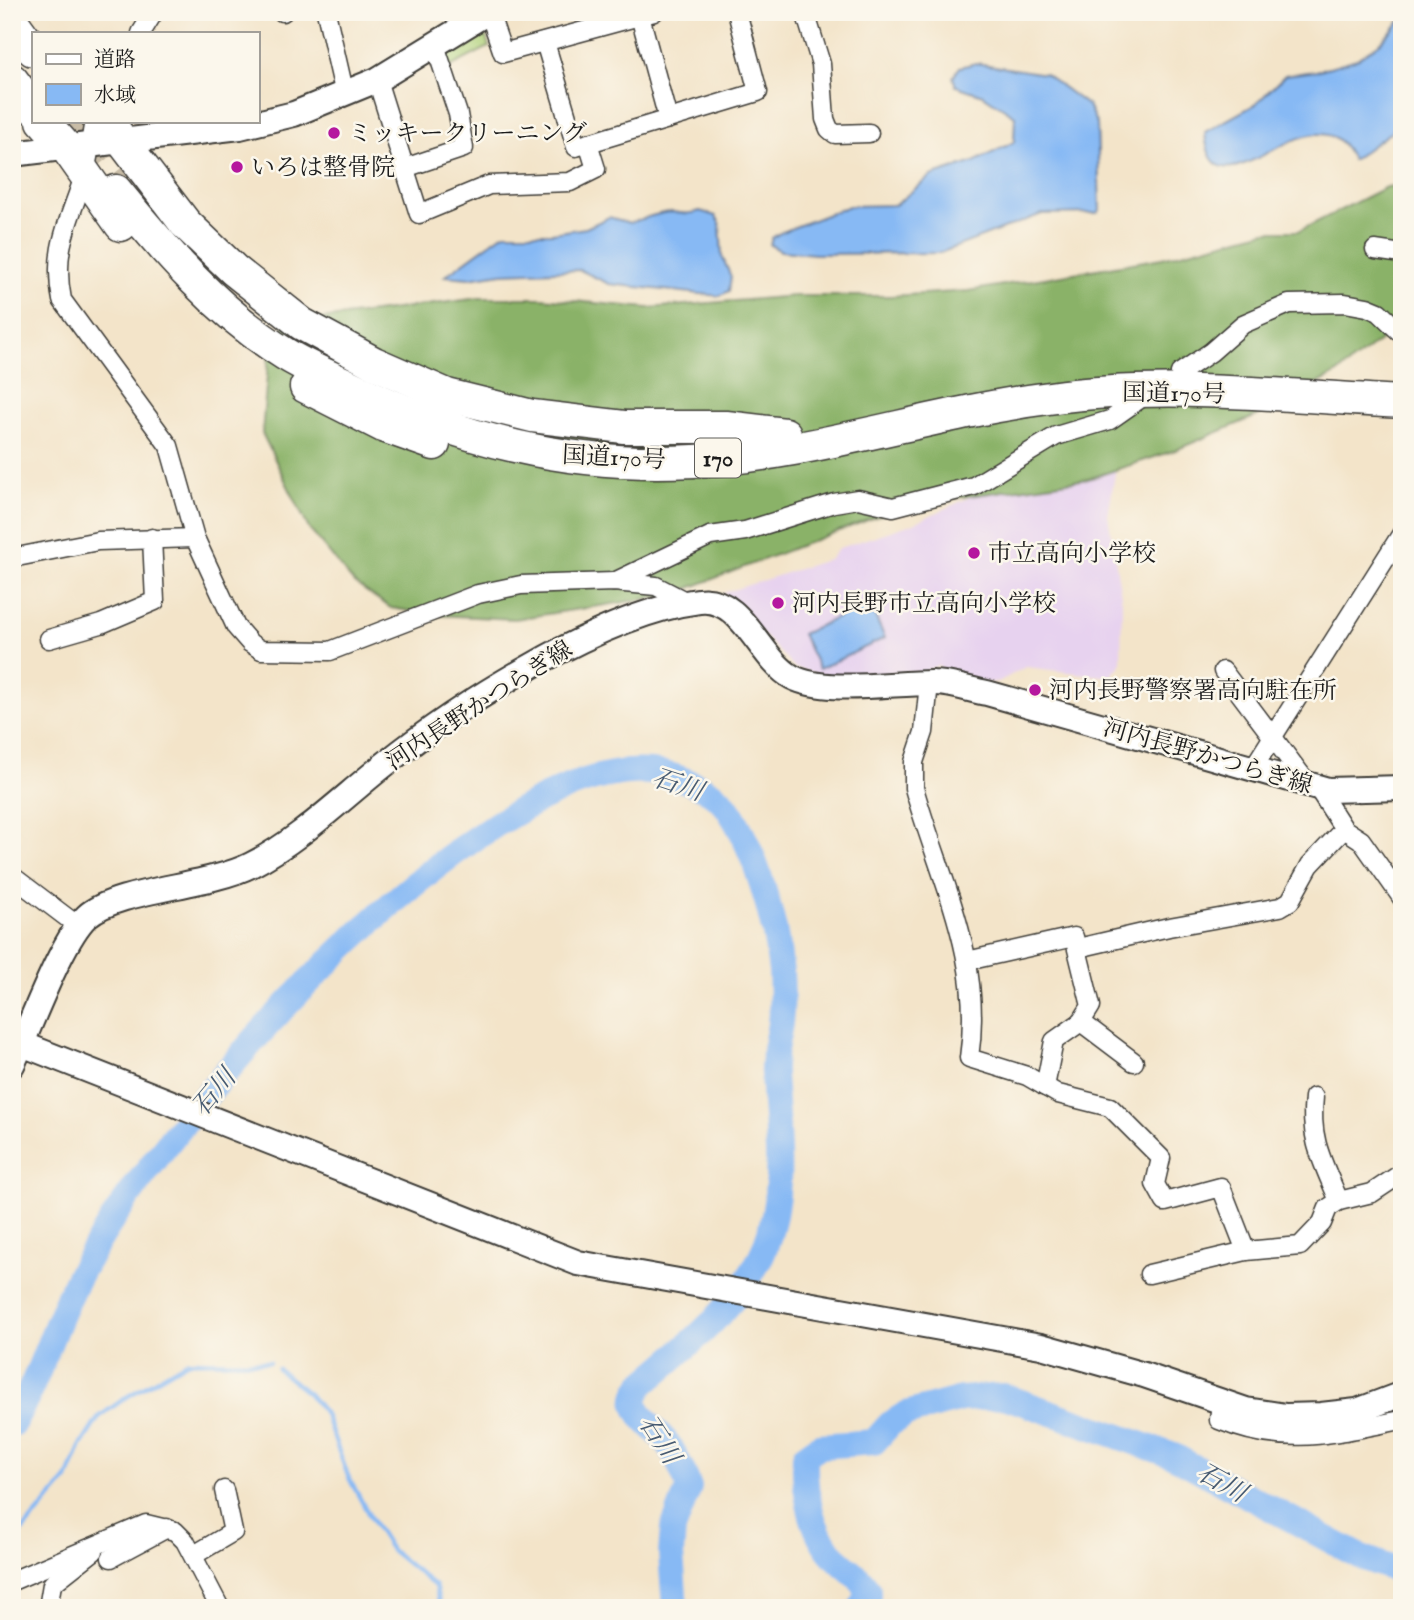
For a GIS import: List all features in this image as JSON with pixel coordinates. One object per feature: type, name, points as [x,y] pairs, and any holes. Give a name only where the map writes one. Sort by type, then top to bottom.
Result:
[{"type":"highway","points":[[28,12],[44,32]]},
{"type":"highway","points":[[12,21],[32,49]]},
{"type":"highway","points":[[12,48],[32,76]]},
{"type":"highway","points":[[12,80],[32,107]]},
{"type":"highway","points":[[47,122],[96,135],[234,270],[302,324],[374,363],[447,395],[532,416],[624,426],[695,429],[726,427],[787,442]]},
{"type":"highway","points":[[96,135],[84,176],[133,241],[199,308],[283,373],[383,426],[426,442],[518,464],[614,479],[696,478],[787,442]]},
{"type":"highway","name":"国道170号","points":[[122,184],[223,284],[291,336],[367,376],[441,409],[527,432],[616,445],[787,442],[1051,397],[1151,391],[1402,401]]},
{"type":"highway","name":"国道170号","points":[[787,442],[936,398],[1047,380],[1132,373],[1402,380]]},
{"type":"street","points":[[142,32],[154,12]]},
{"type":"street","points":[[326,12],[345,94]]},
{"type":"street","points":[[545,42],[576,147],[758,92],[737,12]]},
{"type":"street","points":[[805,12],[821,64],[825,120],[829,130],[835,134],[869,133]]},
{"type":"street","points":[[12,154],[96,135],[240,127],[294,114],[377,80],[482,14],[503,53],[647,14],[668,119]]},
{"type":"street","points":[[405,168],[464,148],[458,114],[435,45]]},
{"type":"street","points":[[377,80],[419,214],[446,206],[489,185],[578,180],[596,169],[589,143]]},
{"type":"street","points":[[84,176],[60,239],[57,275],[62,300],[169,446],[195,538],[236,626],[250,643],[261,650],[281,652],[330,650],[351,645],[478,594],[521,585],[614,582],[656,586],[689,603]]},
{"type":"street","points":[[1375,250],[1402,254]]},
{"type":"street","points":[[1180,373],[1211,352],[1243,324],[1289,304],[1345,303],[1367,307],[1379,312],[1402,334]]},
{"type":"street","points":[[614,582],[710,536],[745,531],[834,503],[858,499],[893,507],[974,486],[1056,436],[1118,415],[1151,391]]},
{"type":"street","points":[[1253,768],[1402,533]]},
{"type":"street","points":[[49,639],[101,624],[155,601],[152,538]]},
{"type":"street","points":[[12,558],[98,541],[195,538]]},
{"type":"street","name":"河内長野かつらぎ線","points":[[17,1054],[78,926],[88,916],[110,903],[223,876],[250,865],[334,807],[386,763],[505,683],[585,637],[653,612],[702,600],[717,603],[734,613],[779,668],[794,678],[811,683],[869,686],[929,683],[987,693],[1328,790],[1402,788]]},
{"type":"street","points":[[1223,671],[1344,829],[1361,840],[1402,898]]},
{"type":"street","points":[[929,683],[924,732],[914,762],[914,788],[957,914],[967,961],[974,1026],[969,1058],[1027,1076],[1058,1094],[1110,1107],[1161,1158],[1155,1184],[1165,1202],[1220,1186],[1245,1251]]},
{"type":"street","points":[[1078,948],[1169,927],[1280,907],[1290,901],[1310,865],[1344,829]]},
{"type":"street","points":[[12,876],[78,926]]},
{"type":"street","points":[[967,961],[1074,937],[1091,1006],[1081,1022],[1054,1041],[1045,1087]]},
{"type":"street","points":[[1081,1022],[1134,1062]]},
{"type":"street","points":[[17,1054],[133,1086],[578,1264],[778,1301],[981,1333],[1041,1346],[1122,1368],[1246,1410],[1286,1416],[1321,1415],[1357,1411],[1402,1394]]},
{"type":"street","points":[[1314,1097],[1311,1125],[1317,1149],[1339,1201]]},
{"type":"street","points":[[1149,1274],[1245,1251],[1300,1246],[1322,1223],[1328,1208],[1339,1201],[1372,1193],[1402,1173]]},
{"type":"street","points":[[1221,1402],[1219,1420],[1240,1429],[1275,1436],[1353,1432],[1402,1420]]},
{"type":"street","points":[[194,1555],[233,1532],[224,1490]]},
{"type":"street","points":[[48,1608],[52,1584],[89,1557],[106,1550],[146,1524],[167,1528],[185,1541],[219,1608]]},
{"type":"street","points":[[12,1581],[106,1550]]},
{"type":"shaded area","name":"市立高向小学校","points":[[1118,456],[1108,515],[1122,602],[1121,664],[1110,677],[1026,667],[998,682],[987,683],[948,674],[938,665],[921,673],[828,676],[795,668],[723,593],[830,559],[839,548],[912,524],[1009,479]]},
{"type":"green space","points":[[483,27],[489,47],[446,69],[440,53]]},
{"type":"green space","points":[[1402,185],[1402,324],[1336,374],[1266,412],[1173,451],[1088,479],[955,498],[886,513],[671,595],[515,619],[434,615],[391,608],[354,583],[309,529],[262,433],[269,352],[285,324],[479,298],[542,298],[648,308],[794,296],[891,296],[968,291],[1162,258],[1266,231],[1299,231],[1386,187]]},
{"type":"water","points":[[1402,19],[1402,121],[1391,132],[1352,160],[1336,139],[1316,134],[1293,141],[1246,163],[1226,167],[1212,159],[1205,132],[1256,104],[1285,75],[1316,71],[1357,59],[1381,42]]},
{"type":"water","points":[[976,63],[1045,74],[1088,106],[1097,124],[1100,210],[1097,213],[1042,214],[940,253],[815,254],[781,251],[770,245],[772,238],[782,232],[849,206],[895,205],[931,176],[974,162],[1014,142],[1015,116],[983,95],[956,86],[953,77],[960,67]]},
{"type":"water","points":[[700,211],[716,216],[720,223],[722,256],[731,277],[729,291],[719,296],[609,284],[580,270],[502,273],[469,278],[445,276],[504,233],[552,233],[586,228],[609,217],[630,223],[662,213]]},
{"type":"water","points":[[869,603],[885,638],[819,669],[802,634]]},
{"type":"waterway","name":"石川","points":[[12,1425],[31,1389],[77,1279],[116,1214],[174,1136],[245,1050],[326,964],[412,887],[497,824],[579,783],[651,772],[670,776],[692,783],[720,799],[746,842],[769,909],[782,991],[773,1067],[778,1182],[772,1226],[765,1247],[729,1305],[643,1384],[636,1399],[641,1415],[674,1453],[689,1487],[673,1529],[671,1554],[675,1608]]},
{"type":"waterway","points":[[12,1543],[67,1479],[80,1447],[99,1417],[125,1398],[188,1361],[269,1362]]},
{"type":"waterway","points":[[278,1369],[309,1394],[325,1414],[348,1476],[370,1517],[391,1550],[435,1586],[441,1608]]},
{"type":"waterway","name":"石川","points":[[861,1608],[868,1596],[868,1590],[825,1545],[814,1521],[807,1495],[805,1456],[819,1446],[874,1442],[890,1424],[906,1414],[961,1399],[1004,1396],[1174,1456],[1361,1557],[1402,1572]]},
{"type":"tunnel","points":[[66,122],[97,164]]},
{"type":"tunnel","points":[[92,130],[129,178]]},
{"type":"place","name":"ミッキークリーニング","points":[[334,133]]},
{"type":"place","name":"いろは整骨院","points":[[237,167]]},
{"type":"place","name":"市立高向小学校","points":[[974,553]]},
{"type":"place","name":"河内長野市立高向小学校","points":[[778,603]]},
{"type":"place","name":"河内長野警察署高向駐在所","points":[[1035,690]]}]
